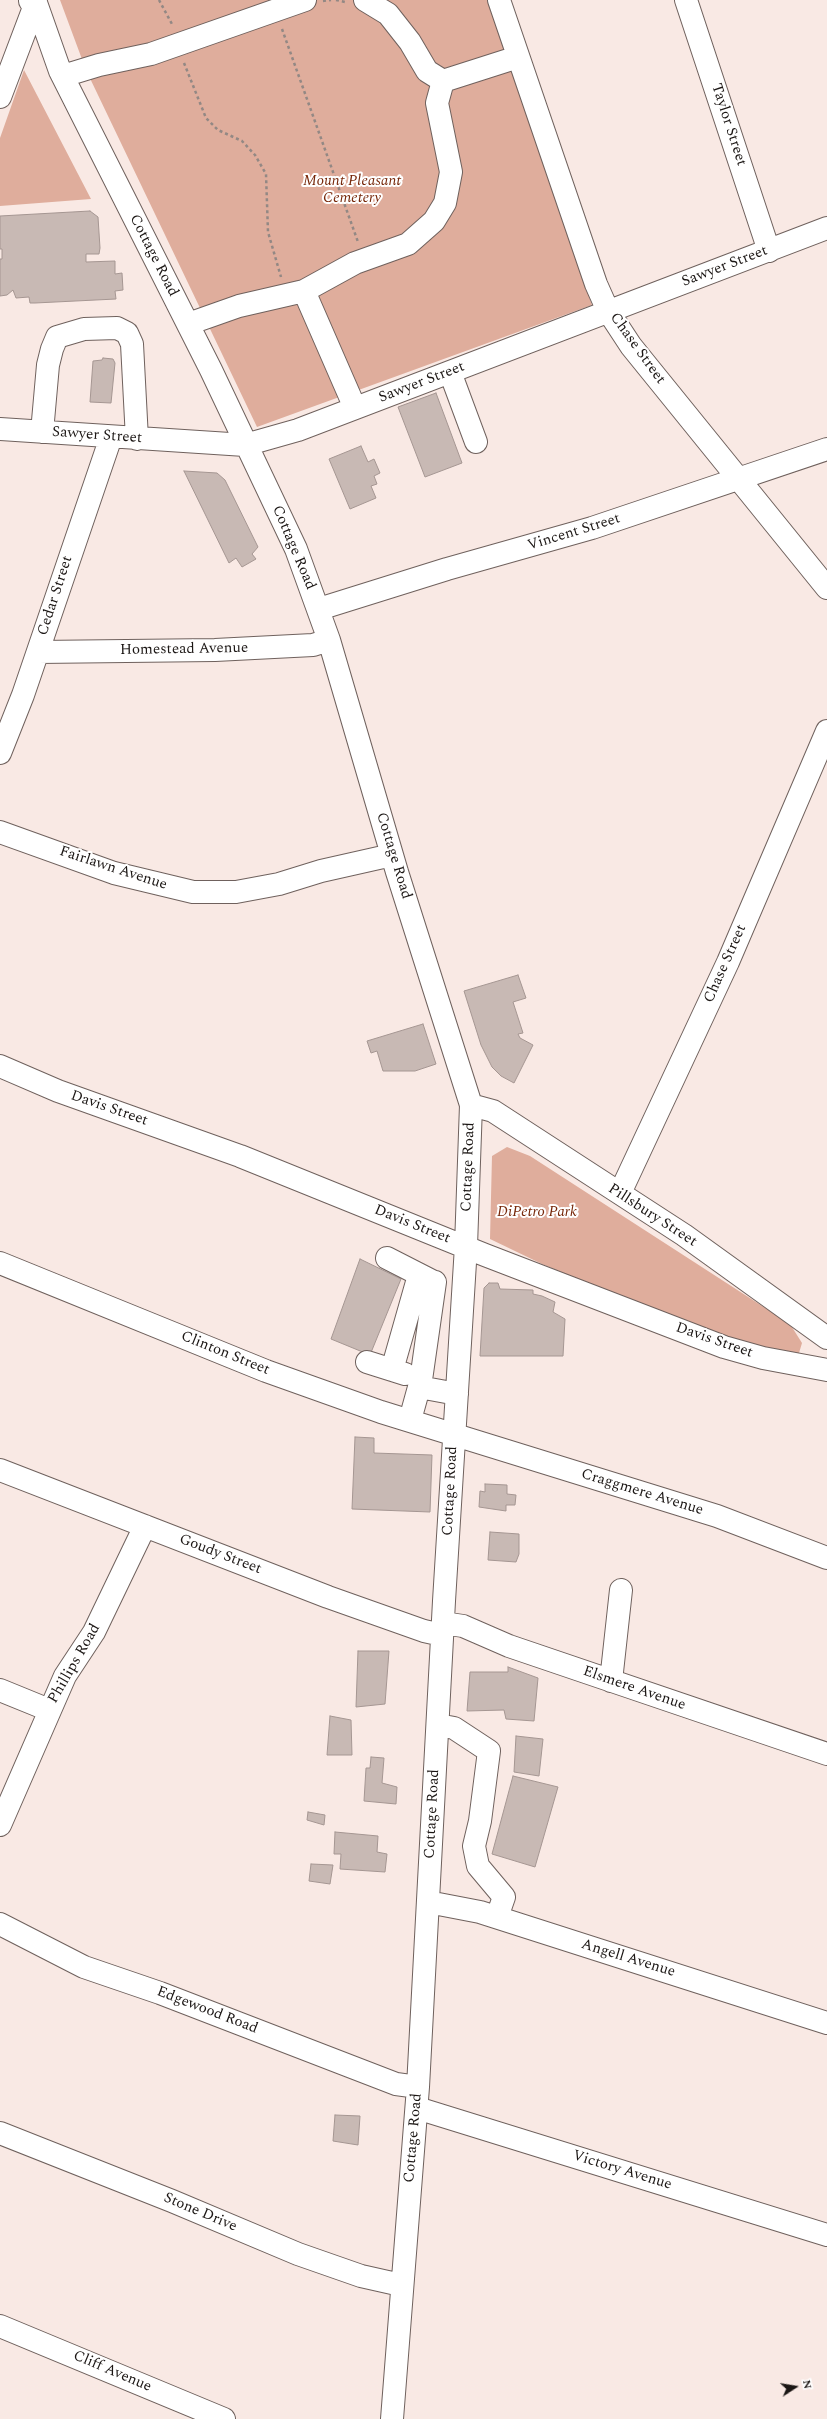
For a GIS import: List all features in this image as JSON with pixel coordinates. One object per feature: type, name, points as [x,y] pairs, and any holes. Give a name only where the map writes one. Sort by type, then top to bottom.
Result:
[{"type":"street","points":[[63,76],[99,65],[151,54],[313,0]]},
{"type":"street","points":[[365,0],[388,14],[410,42],[427,71],[443,81],[518,57]]},
{"type":"street","name":"Chase Street","points":[[499,0],[560,172],[596,284],[608,311],[631,346],[827,588]]},
{"type":"street","name":"Taylor Street","points":[[686,0],[769,250]]},
{"type":"street","points":[[0,96],[32,1]]},
{"type":"street","name":"Cottage Road","points":[[32,1],[63,76],[188,324],[296,549],[329,640],[392,855],[471,1105],[466,1246],[454,1433],[417,2097],[401,2285],[392,2419]]},
{"type":"street","points":[[188,324],[239,306],[304,291],[355,263],[408,244],[434,221],[445,203],[452,172],[437,103],[443,81]]},
{"type":"street","name":"Sawyer Street","points":[[0,429],[245,445],[298,430],[827,228]]},
{"type":"street","points":[[304,291],[355,408]]},
{"type":"street","points":[[42,432],[48,365],[57,337],[84,328],[117,328],[127,333],[132,344],[137,439]]},
{"type":"street","points":[[450,372],[476,442]]},
{"type":"street","name":"Cedar Street","points":[[0,753],[38,652],[111,437]]},
{"type":"street","name":"Vincent Street","points":[[319,609],[447,569],[592,528],[740,480],[827,449]]},
{"type":"street","name":"Homestead Avenue","points":[[38,652],[215,650],[313,645],[329,640]]},
{"type":"street","name":"Chase Street","points":[[620,1193],[728,962],[827,731]]},
{"type":"street","name":"Fairlawn Avenue","points":[[0,832],[114,873],[192,892],[236,892],[279,884],[321,871],[392,855]]},
{"type":"street","name":"Davis Street","points":[[0,1066],[58,1091],[240,1156],[724,1347],[762,1358],[827,1370]]},
{"type":"street","name":"Pillsbury Street","points":[[471,1105],[493,1111],[684,1235],[824,1329]]},
{"type":"street","points":[[386,1258],[427,1279],[463,1290]]},
{"type":"street","name":"Clinton Street","points":[[0,1263],[266,1371],[410,1420],[454,1433]]},
{"type":"street","points":[[392,1370],[427,1279]]},
{"type":"street","points":[[410,1420],[420,1384],[427,1279]]},
{"type":"street","points":[[367,1362],[392,1370],[420,1384],[457,1394]]},
{"type":"street","name":"Craggmere Avenue","points":[[454,1433],[544,1464],[717,1516],[827,1558]]},
{"type":"street","name":"Goudy Street","points":[[0,1470],[328,1597],[424,1631],[443,1629]]},
{"type":"street","name":"Phillips Road","points":[[0,1825],[65,1676],[94,1632],[145,1526]]},
{"type":"street","points":[[611,1681],[620,1590]]},
{"type":"street","name":"Elsmere Avenue","points":[[443,1629],[463,1626],[509,1646],[827,1754]]},
{"type":"street","points":[[0,1690],[49,1710]]},
{"type":"street","points":[[438,1725],[454,1728],[488,1751],[482,1807],[474,1846],[478,1866],[504,1897],[497,1917]]},
{"type":"street","name":"Angell Avenue","points":[[428,1902],[480,1912],[497,1917],[827,2023]]},
{"type":"street","name":"Edgewood Road","points":[[0,1924],[84,1967],[160,1993],[396,2084],[417,2097]]},
{"type":"street","name":"Victory Avenue","points":[[417,2097],[827,2235]]},
{"type":"street","name":"Stone Drive","points":[[0,2134],[172,2201],[298,2254],[361,2276],[401,2285]]},
{"type":"street","name":"Cliff Avenue","points":[[0,2326],[224,2419]]},
{"type":"path","points":[[160,0],[172,24],[177,45],[206,118],[218,130],[242,141],[256,154],[266,174],[268,232],[283,282]]},
{"type":"path","points":[[313,0],[330,0]]},
{"type":"path","points":[[281,26],[360,248]]},
{"type":"green space","name":"Mount Pleasant Cemetery","points":[[60,0],[487,0],[592,305],[257,427],[86,70]]},
{"type":"green space","points":[[24,70],[91,199],[0,206],[0,138]]},
{"type":"green space","name":"DiPetro Park","points":[[507,1147],[530,1156],[790,1324],[802,1343],[799,1353],[780,1354],[721,1339],[542,1264],[490,1239],[492,1156]]},
{"type":"building","points":[[90,211],[98,217],[100,248],[99,254],[86,254],[86,262],[115,261],[115,274],[122,273],[123,290],[115,291],[116,299],[30,303],[29,297],[16,298],[13,290],[7,295],[0,296],[0,259],[2,259],[2,249],[0,249],[0,216]]},
{"type":"building","points":[[103,358],[113,359],[115,363],[111,403],[90,402],[93,361],[102,360]]},
{"type":"building","points":[[436,393],[462,463],[425,477],[398,407]]},
{"type":"building","points":[[361,446],[368,462],[374,459],[380,473],[374,476],[377,484],[371,486],[376,498],[350,509],[329,459]]},
{"type":"building","points":[[184,471],[217,473],[225,480],[258,547],[252,554],[256,559],[242,567],[236,558],[229,563]]},
{"type":"building","points":[[518,975],[526,998],[513,1002],[523,1033],[518,1034],[520,1038],[533,1045],[514,1083],[501,1076],[492,1067],[481,1045],[464,991]]},
{"type":"building","points":[[423,1024],[436,1064],[415,1071],[383,1071],[377,1051],[371,1053],[367,1041]]},
{"type":"building","points":[[360,1259],[401,1279],[370,1355],[331,1339]]},
{"type":"building","points":[[489,1283],[498,1283],[500,1289],[533,1290],[533,1294],[555,1302],[553,1312],[565,1319],[563,1356],[480,1356],[484,1288]]},
{"type":"building","points":[[355,1437],[374,1438],[374,1453],[432,1455],[430,1512],[352,1509]]},
{"type":"building","points":[[485,1484],[507,1485],[507,1494],[516,1495],[515,1505],[506,1505],[506,1511],[479,1507],[480,1491],[485,1492]]},
{"type":"building","points":[[490,1532],[519,1534],[519,1554],[516,1562],[488,1560]]},
{"type":"building","points":[[358,1651],[389,1651],[385,1704],[356,1707]]},
{"type":"building","points":[[508,1667],[538,1678],[534,1721],[506,1719],[504,1710],[467,1711],[470,1672],[508,1672]]},
{"type":"building","points":[[330,1716],[351,1720],[352,1755],[327,1755]]},
{"type":"building","points":[[516,1736],[543,1739],[539,1776],[514,1772]]},
{"type":"building","points":[[371,1757],[384,1758],[382,1783],[397,1787],[396,1804],[364,1801],[366,1768],[370,1768]]},
{"type":"building","points":[[513,1776],[558,1787],[535,1867],[492,1854]]},
{"type":"building","points":[[308,1812],[325,1815],[324,1825],[307,1820]]},
{"type":"building","points":[[335,1832],[378,1836],[377,1852],[387,1854],[385,1872],[340,1869],[341,1854],[334,1854]]},
{"type":"building","points":[[311,1864],[333,1865],[330,1884],[309,1881]]},
{"type":"building","points":[[335,2115],[360,2116],[358,2145],[333,2141]]}]
